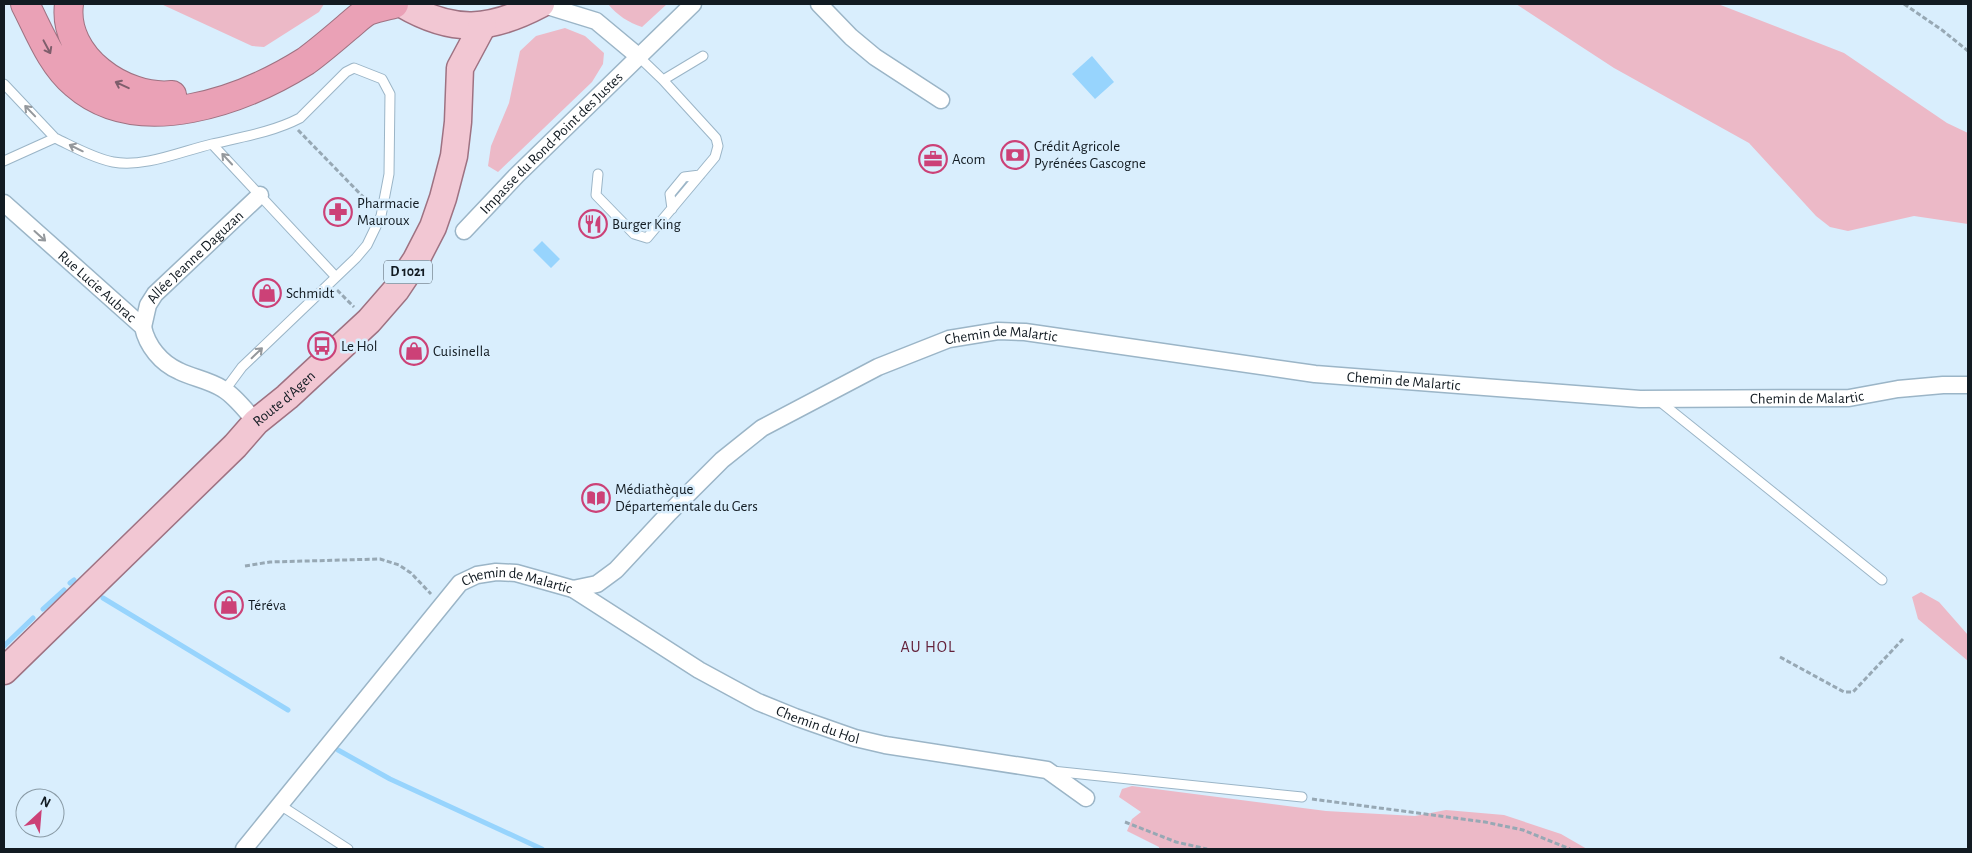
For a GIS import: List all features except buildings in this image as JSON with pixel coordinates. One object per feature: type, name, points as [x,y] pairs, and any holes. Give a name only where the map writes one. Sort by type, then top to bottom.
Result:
[{"type":"highway","points":[[25,4],[55,61],[75,84],[102,101],[132,110],[163,112],[196,107],[227,99],[269,82],[307,60],[366,12],[394,4]]},
{"type":"highway","points":[[69,4],[70,28],[76,41],[89,62],[102,74],[131,90],[169,96],[213,89],[258,72],[300,50],[329,27],[352,4]]},
{"type":"main road","points":[[402,4],[438,21],[463,26],[483,25],[515,18],[541,4]]},
{"type":"main road","name":"Route d'Agen","points":[[438,21],[460,68]]},
{"type":"main road","name":"Route d'Agen","points":[[4,671],[235,446],[256,422],[287,397],[369,321],[396,290],[416,260],[433,227],[443,198],[454,156],[458,122],[460,68],[483,25]]},
{"type":"street","points":[[541,4],[596,22],[638,56]]},
{"type":"street","points":[[588,4],[596,22]]},
{"type":"street","name":"Impasse du Rond-Point des Justes","points":[[464,231],[517,175],[693,4]]},
{"type":"street","points":[[819,4],[851,37],[875,57],[941,100]]},
{"type":"street","name":"Allée Jeanne Daguzan","points":[[143,327],[148,305],[156,294],[260,195]]},
{"type":"street","name":"Rue Lucie Aubrac","points":[[4,204],[143,327],[145,338],[169,366],[225,390],[256,422]]},
{"type":"street","name":"Chemin de Malartic","points":[[244,849],[460,583],[477,575],[496,572],[516,572],[573,589],[597,584],[616,570],[722,460],[762,428],[878,367],[948,339],[998,331],[1025,332],[1316,374],[1658,399],[1849,398],[1898,389],[1968,385]]},
{"type":"street","name":"Chemin du Hol","points":[[573,589],[699,670],[758,702],[794,717],[855,738],[886,745],[1047,770],[1086,798]]},
{"type":"lane","points":[[598,174],[596,195],[634,234],[648,238],[715,157],[718,146],[716,138],[663,80],[638,56]]},
{"type":"lane","points":[[663,80],[703,56]]},
{"type":"lane","points":[[4,84],[56,138],[92,155],[113,162],[130,164],[276,129],[300,118],[346,72],[354,68],[382,79],[390,94],[389,174],[381,216],[366,245],[333,280],[242,368],[225,390]]},
{"type":"lane","points":[[4,161],[56,138]]},
{"type":"lane","points":[[212,144],[260,195],[333,280]]},
{"type":"lane","points":[[1658,399],[1882,580]]},
{"type":"lane","points":[[1047,770],[1302,797]]},
{"type":"lane","points":[[280,805],[348,849]]},
{"type":"path","points":[[1904,4],[1942,30],[1968,51]]},
{"type":"path","points":[[290,123],[381,216]]},
{"type":"path","points":[[333,280],[369,321]]},
{"type":"path","points":[[245,566],[270,562],[380,559],[399,565],[411,573],[442,605]]},
{"type":"path","points":[[1780,657],[1844,692],[1853,692],[1903,639]]},
{"type":"path","points":[[1302,797],[1486,822],[1523,830],[1570,849]]},
{"type":"path","points":[[1125,822],[1176,842],[1207,849]]},
{"type":"shaded area","points":[[161,4],[324,4],[319,12],[264,47],[252,46]]},
{"type":"shaded area","points":[[608,4],[667,4],[642,27],[615,12]]},
{"type":"shaded area","points":[[1516,4],[1718,4],[1844,53],[1947,123],[1968,133],[1968,224],[1914,216],[1848,231],[1830,227],[1816,216],[1749,143],[1614,68]]},
{"type":"shaded area","points":[[565,28],[585,36],[604,53],[603,64],[592,82],[498,172],[488,166],[491,146],[509,103],[520,51],[536,36]]},
{"type":"shaded area","points":[[1921,592],[1939,602],[1968,635],[1968,661],[1918,619],[1912,597]]},
{"type":"shaded area","points":[[1132,786],[1326,811],[1415,816],[1446,810],[1504,815],[1561,834],[1587,849],[1159,849],[1159,847],[1127,831],[1132,819],[1141,812],[1119,797],[1122,789]]},
{"type":"water","points":[[1092,56],[1114,82],[1095,99],[1072,74]]},
{"type":"water","points":[[542,241],[560,259],[551,268],[533,250]]},
{"type":"waterway","points":[[70,583],[74,580]]},
{"type":"waterway","points":[[43,609],[64,590]]},
{"type":"waterway","points":[[103,598],[288,710]]},
{"type":"waterway","points":[[4,646],[33,618]]},
{"type":"waterway","points":[[338,750],[390,779],[542,849]]},
{"type":"place","name":"Crédit Agricole Pyrénées Gascogne","points":[[1015,155]]},
{"type":"place","name":"Acom","points":[[933,159]]},
{"type":"place","name":"Pharmacie Mauroux","points":[[338,212]]},
{"type":"place","name":"Burger King","points":[[593,224]]},
{"type":"place","name":"Schmidt","points":[[267,293]]},
{"type":"place","name":"Le Hol","points":[[322,346]]},
{"type":"place","name":"Cuisinella","points":[[414,351]]},
{"type":"place","name":"Médiathèque Départementale du Gers","points":[[596,498]]},
{"type":"place","name":"Téréva","points":[[229,605]]},
{"type":"district","name":"AU HOL","points":[[928,647]]}]
